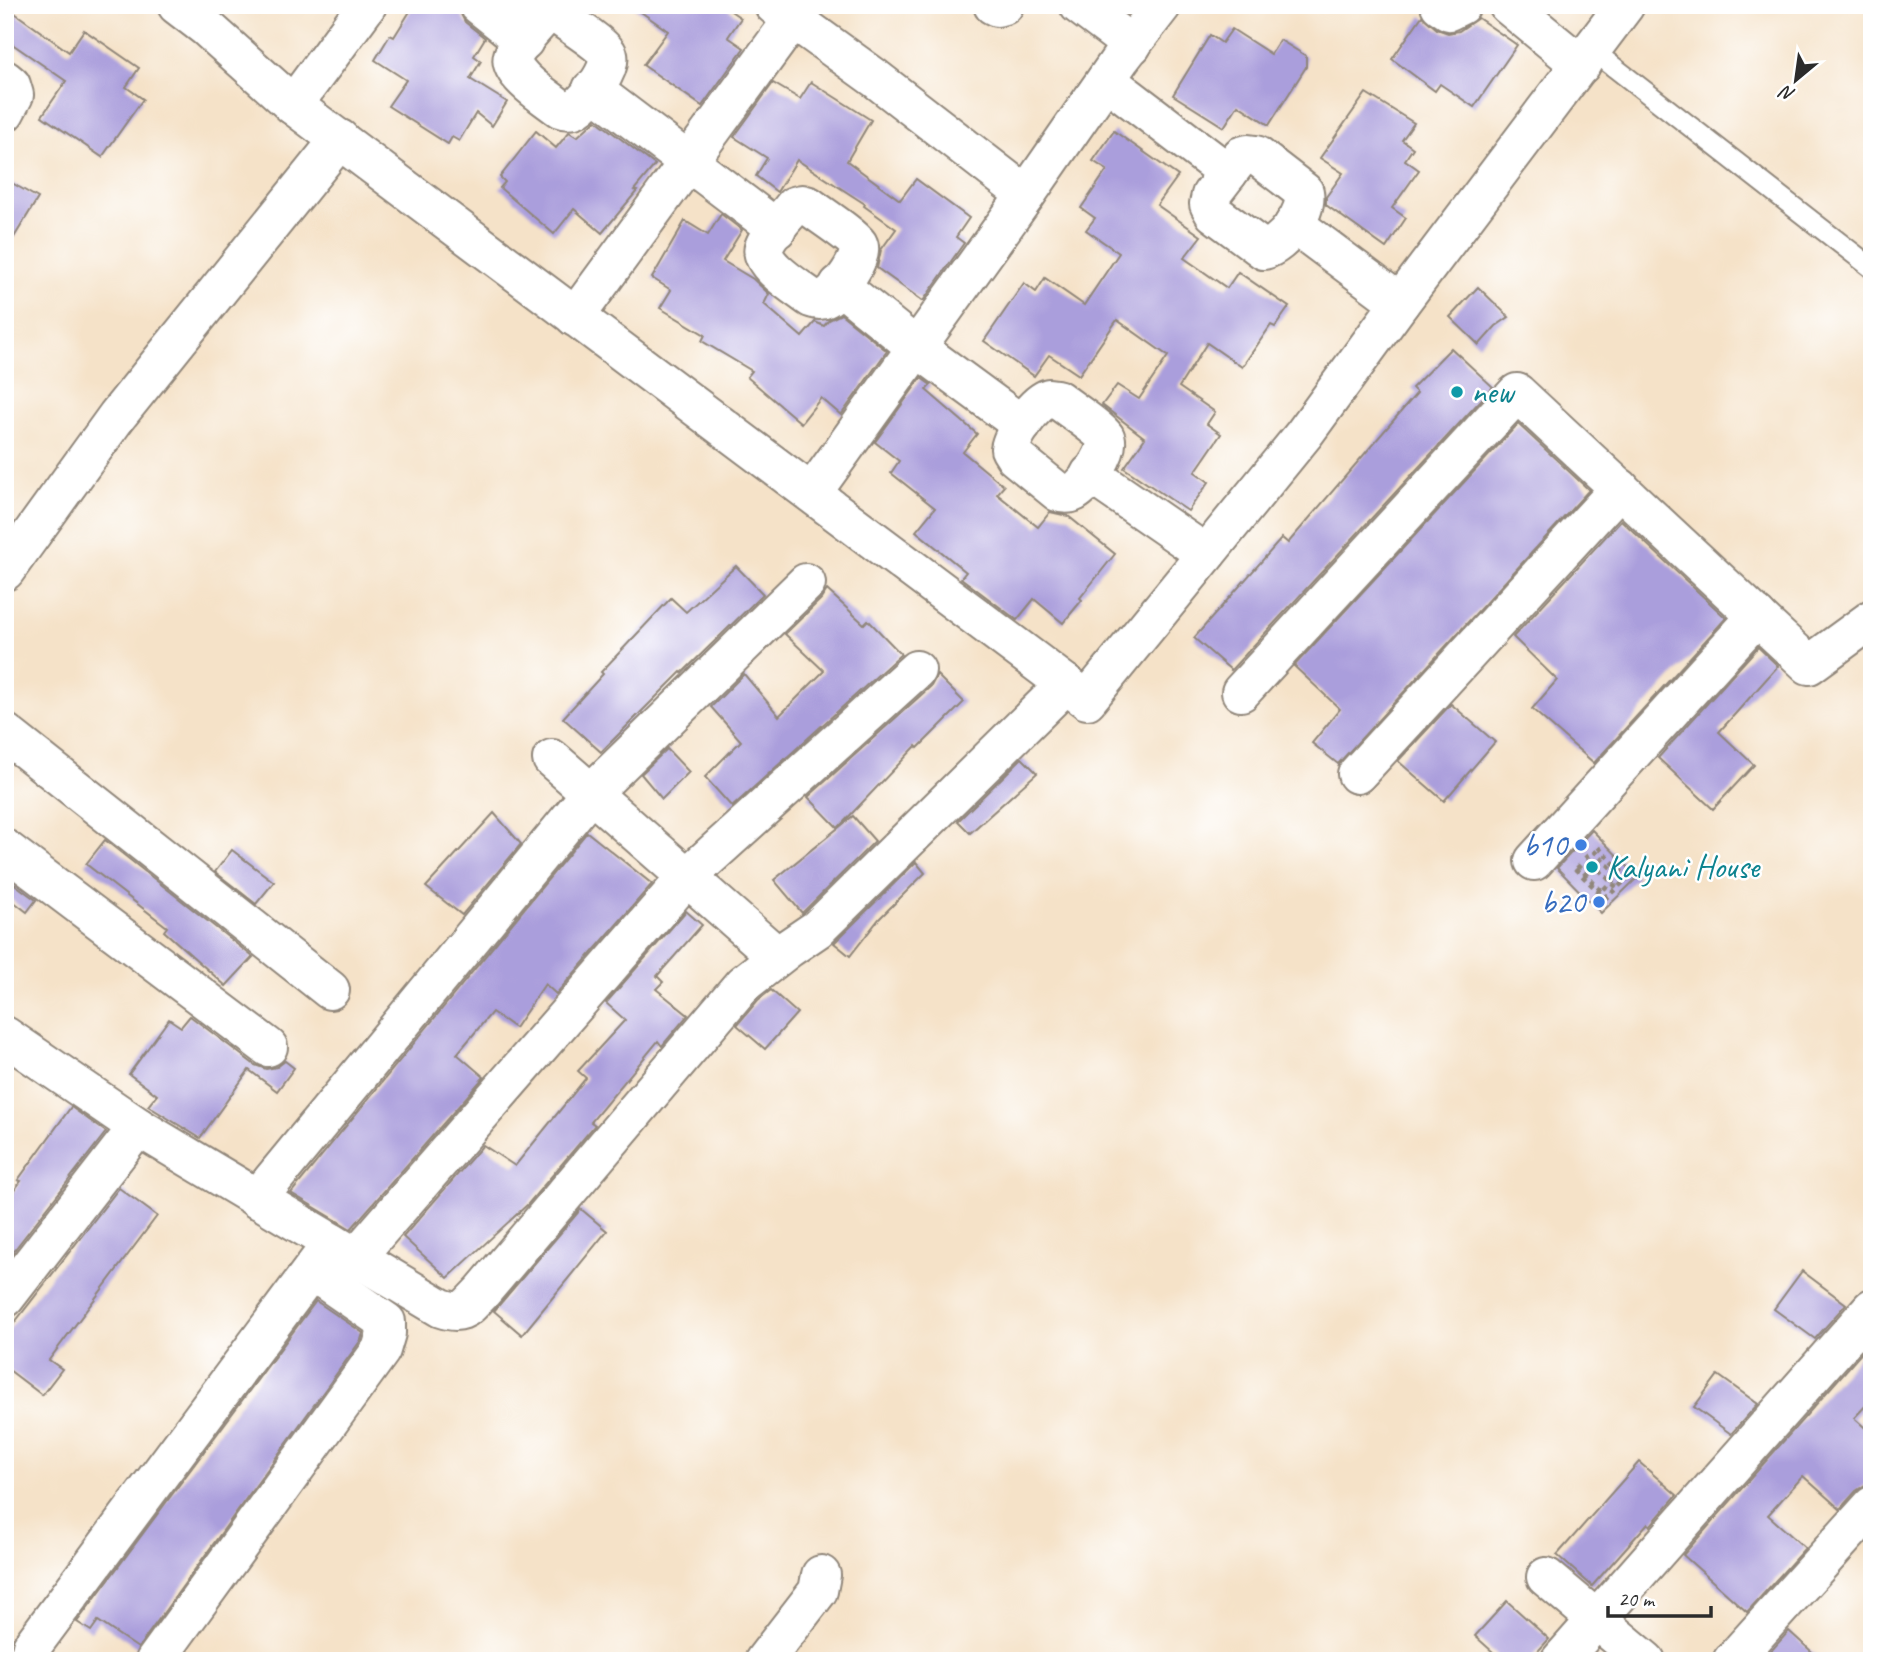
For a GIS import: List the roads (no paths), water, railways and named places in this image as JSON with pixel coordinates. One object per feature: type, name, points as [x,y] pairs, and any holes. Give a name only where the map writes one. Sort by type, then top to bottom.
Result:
[{"type":"street","points":[[177,5],[215,17],[293,105],[1087,700],[1304,434],[1625,5]]},
{"type":"street","points":[[293,105],[367,5]]},
{"type":"street","points":[[479,5],[524,41]]},
{"type":"street","points":[[993,5],[997,8],[1004,5]]},
{"type":"street","points":[[1079,5],[1132,45]]},
{"type":"street","points":[[811,493],[1162,5]]},
{"type":"street","points":[[1440,5],[1449,10],[1461,5]]},
{"type":"street","points":[[1508,5],[1586,57]]},
{"type":"street","points":[[575,317],[687,163],[784,12],[875,78],[1026,195]]},
{"type":"street","points":[[551,14],[559,16],[607,52],[609,62],[604,75],[577,107],[567,110],[560,108],[517,73],[512,65],[513,55],[524,41],[544,16],[551,14]]},
{"type":"street","points":[[5,80],[12,85],[14,94],[5,112]]},
{"type":"street","points":[[1106,80],[1228,173]]},
{"type":"street","points":[[592,89],[777,229]]},
{"type":"street","points":[[5,571],[117,416],[340,139]]},
{"type":"street","points":[[1248,153],[1256,155],[1304,192],[1306,202],[1294,224],[1274,247],[1264,250],[1214,213],[1209,204],[1211,195],[1241,156],[1248,153]]},
{"type":"street","points":[[794,206],[810,206],[857,243],[860,253],[855,266],[828,298],[818,301],[768,264],[762,255],[764,246],[777,229],[794,206]]},
{"type":"street","points":[[1294,224],[1400,303]]},
{"type":"street","points":[[839,285],[916,347],[1022,425]]},
{"type":"street","points":[[1241,692],[1517,393],[1809,665],[1872,619]]},
{"type":"street","points":[[1057,399],[1105,437],[1107,447],[1102,460],[1075,492],[1065,495],[1015,457],[1010,449],[1012,439],[1022,425],[1042,400],[1057,399]]},
{"type":"street","points":[[1090,474],[1206,554]]},
{"type":"street","points":[[1357,774],[1620,488]]},
{"type":"street","points":[[257,1199],[591,793],[806,583]]},
{"type":"street","points":[[1551,859],[1756,616]]},
{"type":"street","points":[[34,1661],[30,1656],[32,1646],[333,1257],[687,877],[916,670]]},
{"type":"street","points":[[5,1036],[138,1127],[257,1199],[333,1257],[441,1308],[454,1312],[464,1310],[743,984],[777,956],[817,929],[1066,684]]},
{"type":"street","points":[[5,733],[330,990]]},
{"type":"street","points":[[552,759],[777,956]]},
{"type":"street","points":[[5,849],[268,1047]]},
{"type":"street","points":[[5,1298],[138,1127]]},
{"type":"street","points":[[155,1661],[381,1350],[386,1334],[386,1322],[333,1257]]},
{"type":"street","points":[[1560,1661],[1872,1308]]},
{"type":"street","points":[[1732,1661],[1872,1506]]},
{"type":"street","points":[[764,1661],[818,1591],[821,1575]]},
{"type":"street","points":[[1546,1577],[1646,1661]]},
{"type":"lane","points":[[1586,57],[1872,268]]},
{"type":"place","name":"new","points":[[1457,392]]},
{"type":"place","name":"b10","points":[[1581,845]]},
{"type":"place","name":"Kalyani House","points":[[1592,867]]},
{"type":"place","name":"b20","points":[[1599,902]]}]
